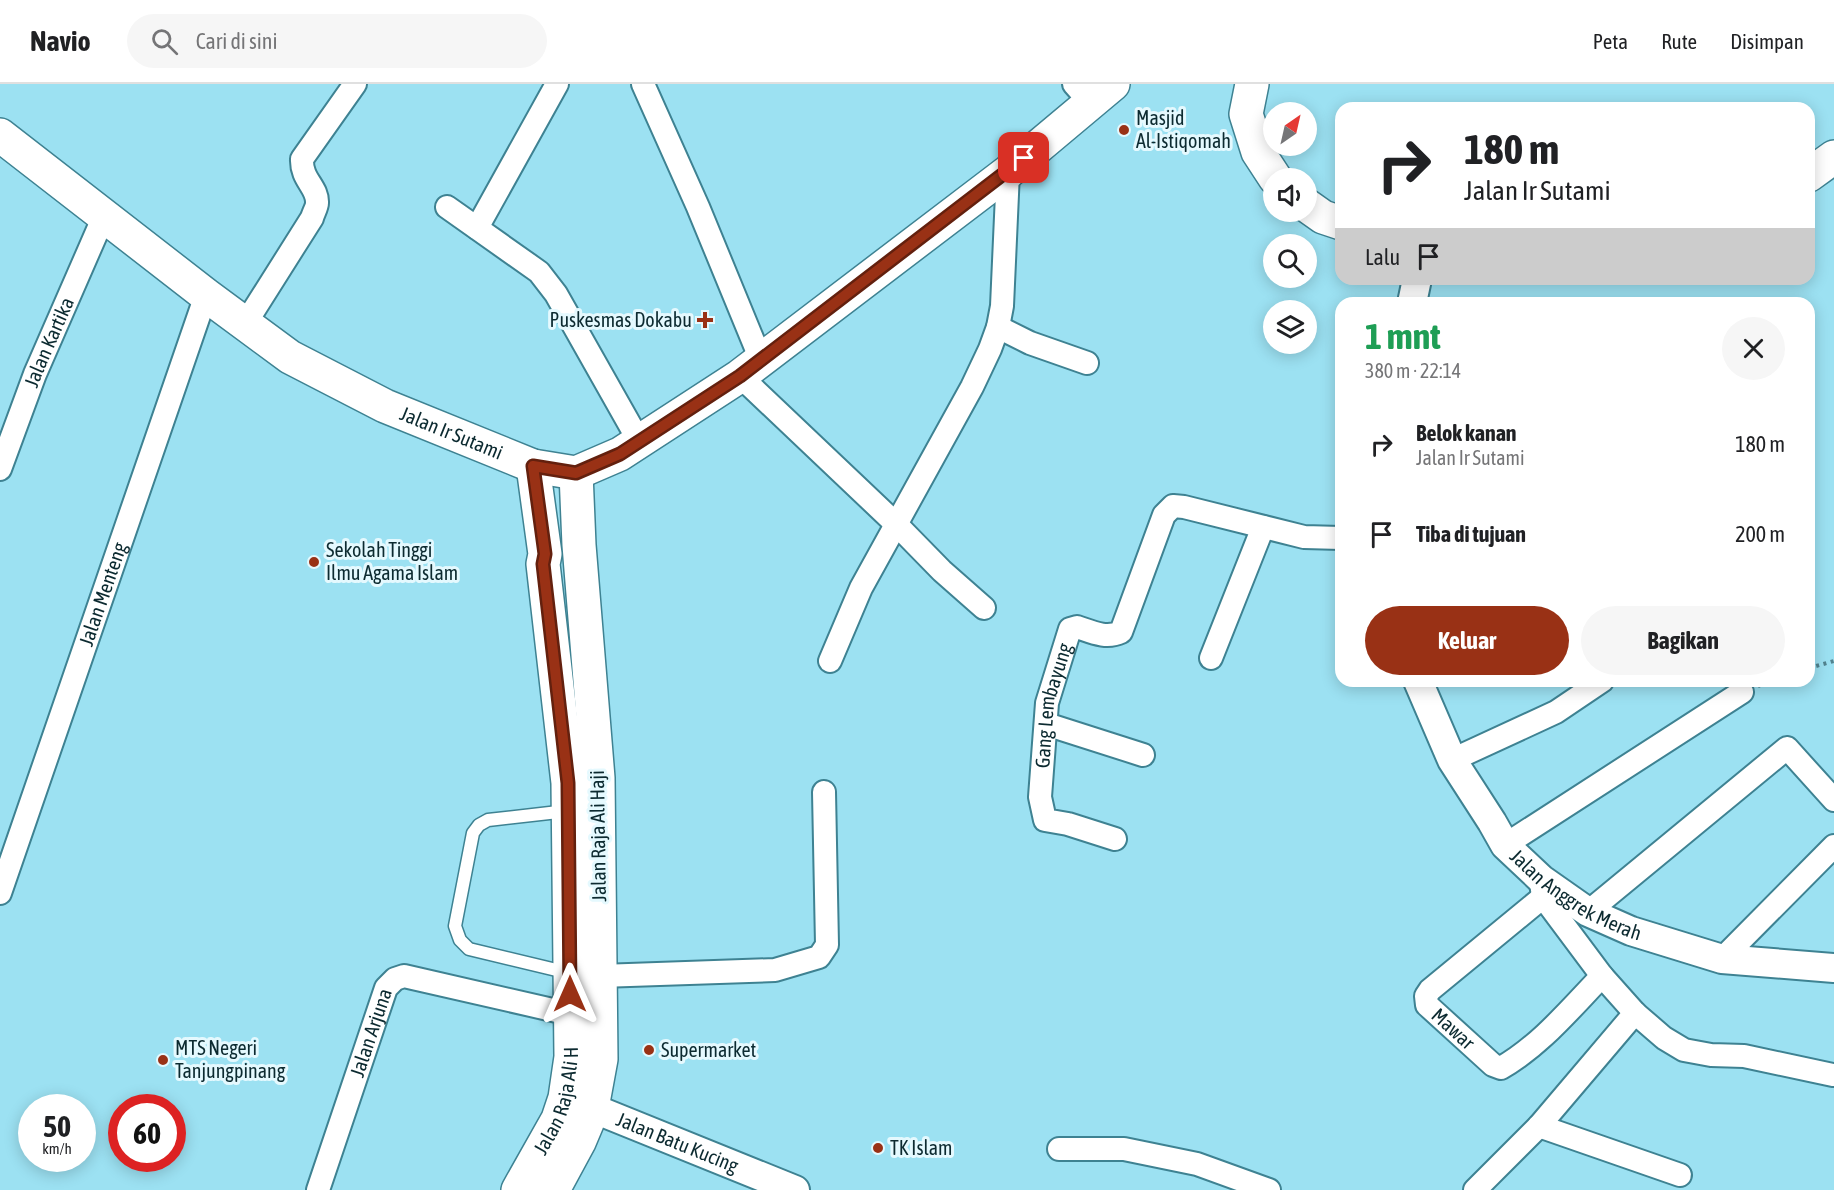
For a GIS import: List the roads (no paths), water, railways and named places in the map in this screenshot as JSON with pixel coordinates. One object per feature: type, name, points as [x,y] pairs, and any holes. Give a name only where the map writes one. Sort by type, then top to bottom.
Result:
[{"type":"main road","points":[[1252,84],[1246,114],[1258,152],[1268,168]]},
{"type":"main road","points":[[576,473],[620,454],[751,368],[1008,172],[1092,90]]},
{"type":"main road","name":"Jalan Ir Sutami","points":[[0,135],[206,295],[290,357],[385,406],[533,466],[576,473]]},
{"type":"main road","points":[[1815,171],[1834,157]]},
{"type":"main road","points":[[1317,213],[1335,222]]},
{"type":"main road","name":"Jalan Raja Ali H","points":[[518,1190],[565,1138],[558,1119],[565,1098],[571,1057],[570,1014],[585,975],[568,783],[543,564],[545,554],[533,466]]},
{"type":"main road","name":"Jalan Raja Ali Haji","points":[[553,1190],[565,1138],[592,1108],[601,1059],[585,975],[598,778],[579,545],[576,473]]},
{"type":"street","points":[[245,324],[312,218],[317,203],[314,191],[302,171],[303,159],[355,84]]},
{"type":"street","points":[[477,228],[557,84]]},
{"type":"street","points":[[643,84],[698,207],[751,368],[896,524],[942,571],[984,609]]},
{"type":"street","points":[[830,660],[861,588],[972,387],[990,349],[1002,306],[1008,172]]},
{"type":"street","points":[[447,207],[539,272],[556,294],[639,441]]},
{"type":"street","name":"Jalan Kartika","points":[[0,469],[35,374],[104,216]]},
{"type":"street","name":"Jalan Menteng","points":[[0,893],[206,295]]},
{"type":"street","points":[[998,327],[1030,343],[1087,363]]},
{"type":"street","name":"Gang Lembayung","points":[[1115,839],[1068,824],[1045,820],[1040,797],[1047,703],[1070,629],[1077,627],[1113,636],[1121,632],[1164,515],[1173,506],[1304,537],[1335,538]]},
{"type":"street","points":[[1211,658],[1263,527]]},
{"type":"street","name":"Jalan Anggrek Merah","points":[[1421,687],[1452,760],[1505,845],[1542,888],[1631,931],[1722,960],[1834,969]]},
{"type":"street","points":[[1452,760],[1556,712],[1593,687]]},
{"type":"street","points":[[1505,845],[1742,692]]},
{"type":"street","points":[[1046,724],[1143,755]]},
{"type":"street","points":[[1588,912],[1787,748],[1834,800]]},
{"type":"street","points":[[585,975],[775,970],[819,957],[827,945],[824,792]]},
{"type":"street","points":[[1722,960],[1834,846]]},
{"type":"street","points":[[1542,888],[1602,976],[1635,1013],[1664,1038],[1684,1050],[1711,1055],[1744,1056],[1833,1075]]},
{"type":"street","name":"Mawar","points":[[1542,888],[1430,990],[1426,996],[1426,1005],[1493,1065],[1501,1068],[1548,1032],[1602,976]]},
{"type":"street","name":"Jalan Arjuna","points":[[318,1190],[386,988],[395,979],[404,976],[570,1014]]},
{"type":"street","points":[[1475,1190],[1539,1126],[1635,1013]]},
{"type":"street","name":"Jalan Batu Kucing","points":[[592,1108],[795,1190]]},
{"type":"street","points":[[1539,1126],[1680,1175]]},
{"type":"street","points":[[1059,1149],[1124,1149],[1197,1164],[1261,1189]]},
{"type":"lane","points":[[569,811],[488,820],[479,825],[473,833],[456,926],[460,940],[469,949],[585,975]]},
{"type":"place","name":"Masjid Al-Istiqomah","points":[[1124,130]]},
{"type":"place","name":"Puskesmas Dokabu","points":[[705,320]]},
{"type":"place","name":"Sekolah Tinggi Ilmu Agama Islam","points":[[314,562]]},
{"type":"place","name":"Supermarket","points":[[649,1050]]},
{"type":"place","name":"MTS Negeri Tanjungpinang","points":[[163,1060]]},
{"type":"place","name":"TK Islam","points":[[878,1148]]}]
